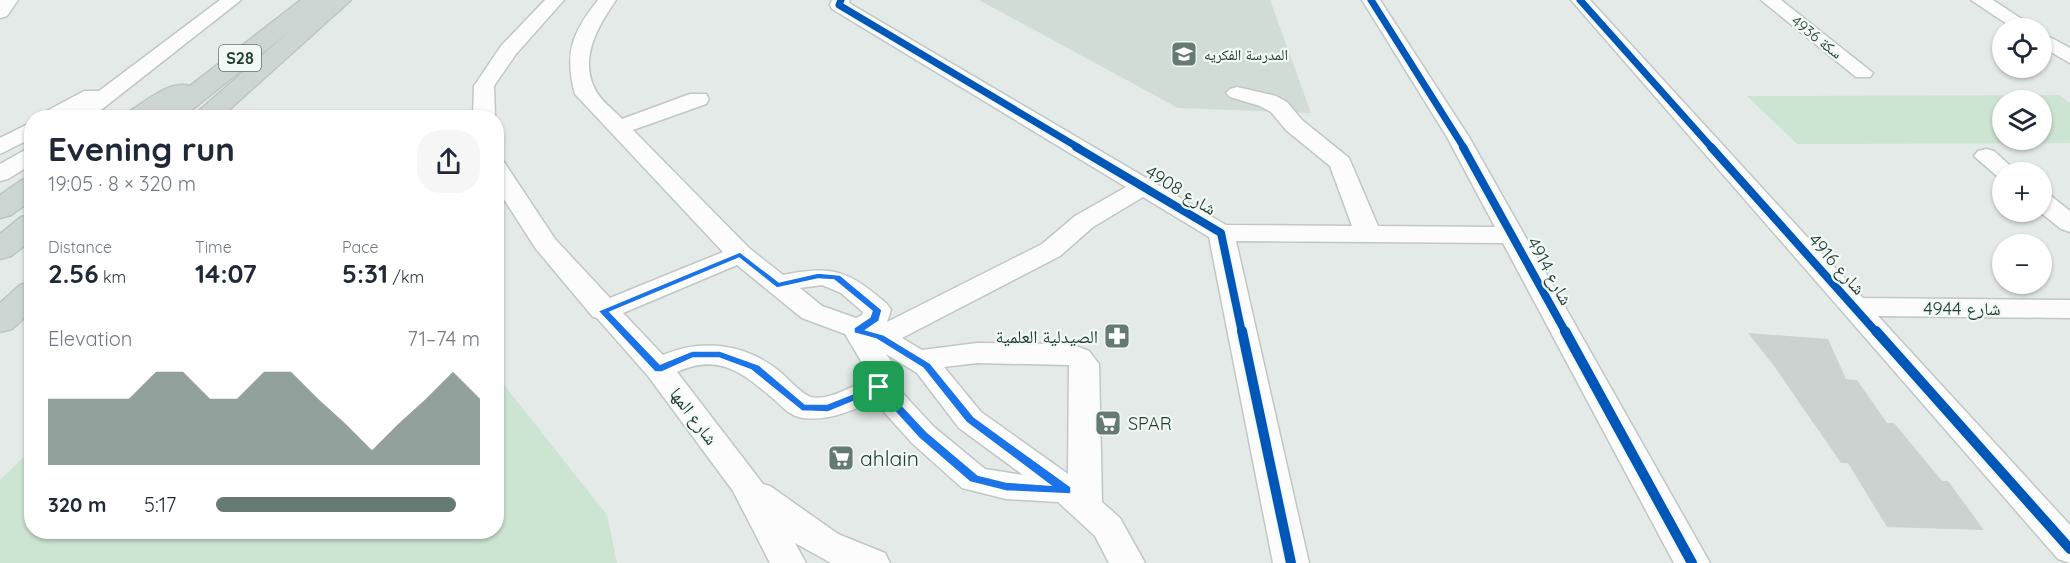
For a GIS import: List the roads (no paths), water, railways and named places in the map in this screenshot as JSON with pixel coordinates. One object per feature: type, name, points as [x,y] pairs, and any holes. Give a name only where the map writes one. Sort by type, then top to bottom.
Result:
[{"type":"main road","name":"S28","points":[[175,110],[315,0]]},
{"type":"main road","name":"S28","points":[[213,110],[340,0]]},
{"type":"main road","points":[[150,110],[256,44]]},
{"type":"main road","points":[[0,209],[24,192]]},
{"type":"main road","points":[[0,249],[24,230]]},
{"type":"main road","points":[[0,294],[24,274]]},
{"type":"main road","points":[[0,321],[24,298]]},
{"type":"street","points":[[0,12],[9,0]]},
{"type":"street","points":[[87,110],[232,0]]},
{"type":"street","points":[[484,110],[484,86],[508,50],[545,8],[555,0]]},
{"type":"street","points":[[607,0],[591,21],[582,38],[577,63],[586,94],[740,255],[812,312],[869,334],[927,366],[970,420],[1076,499],[1108,527],[1127,563]]},
{"type":"street","name":"4908 شارع","points":[[841,0],[839,5],[1221,232],[1291,563]]},
{"type":"street","name":"4914 شارع","points":[[1371,0],[1458,137],[1692,563]]},
{"type":"street","name":"4916 شارع","points":[[1580,0],[2070,549]]},
{"type":"street","name":"سكة 4936","points":[[1770,0],[1863,73]]},
{"type":"street","points":[[1980,0],[2009,18]]},
{"type":"street","points":[[2052,45],[2070,57]]},
{"type":"street","points":[[66,110],[145,66]]},
{"type":"street","points":[[1237,93],[1268,100],[1279,107],[1294,125],[1341,163],[1368,234]]},
{"type":"street","points":[[619,127],[698,99]]},
{"type":"street","points":[[0,147],[24,134]]},
{"type":"street","points":[[1986,156],[1994,162]]},
{"type":"street","points":[[0,174],[24,158]]},
{"type":"street","name":"شارع المها","points":[[504,180],[545,244],[603,311],[658,369],[746,484],[788,563]]},
{"type":"street","points":[[869,334],[1052,250],[1088,216],[1144,187]]},
{"type":"street","points":[[2052,209],[2070,224]]},
{"type":"street","points":[[1221,232],[1512,235]]},
{"type":"street","points":[[603,311],[740,255]]},
{"type":"street","points":[[777,285],[818,276],[837,277],[877,310],[869,334],[879,387],[923,435],[974,479],[1076,499]]},
{"type":"street","name":"4944 شارع","points":[[1853,308],[2070,309]]},
{"type":"street","points":[[918,360],[977,353],[1071,354],[1079,357],[1084,364],[1076,499]]},
{"type":"street","points":[[658,369],[692,354],[720,355],[755,367],[802,407],[828,408],[879,387]]},
{"type":"street","points":[[746,484],[798,528],[823,545],[872,563]]},
{"type":"place","name":"المدرسة الفكريه","points":[[1184,54]]},
{"type":"place","name":"الصيدلية العلمية","points":[[1117,336]]},
{"type":"place","name":"SPAR","points":[[1108,423]]},
{"type":"place","name":"ahlain","points":[[841,458]]}]
